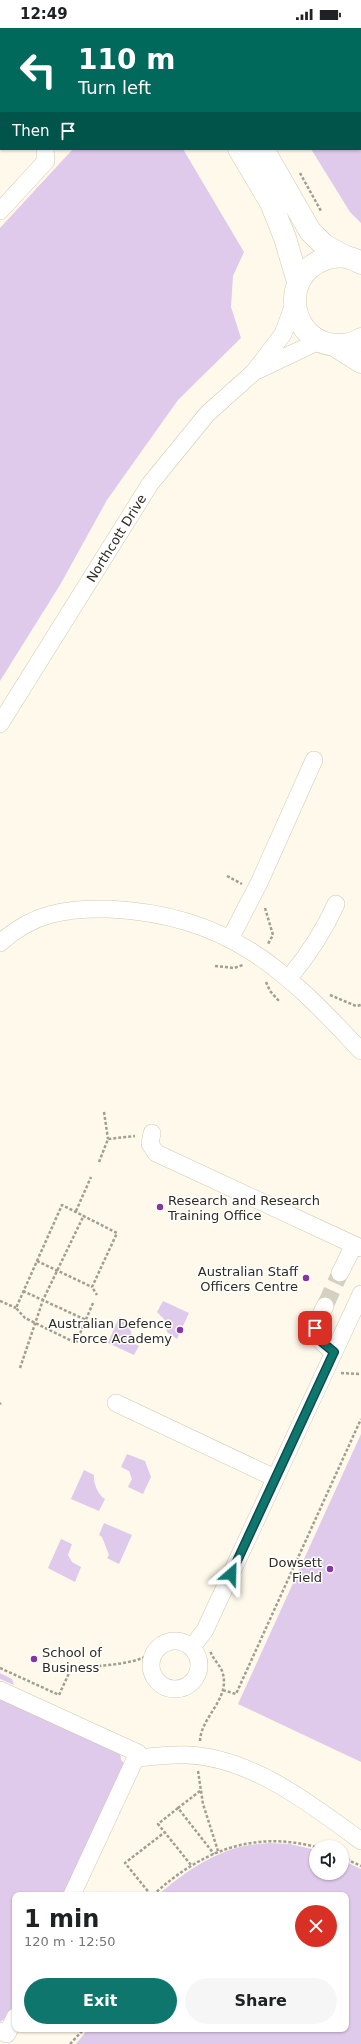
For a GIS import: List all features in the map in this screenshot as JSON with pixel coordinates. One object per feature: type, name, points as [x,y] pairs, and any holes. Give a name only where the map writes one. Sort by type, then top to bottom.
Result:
[{"type":"main road","points":[[240,150],[271,203],[298,282]]},
{"type":"main road","points":[[263,150],[310,231],[324,245],[353,260]]},
{"type":"main road","points":[[353,260],[331,257],[318,262],[306,270],[298,282],[294,304],[298,319],[307,332],[361,362]]},
{"type":"main road","points":[[326,343],[347,345],[361,339]]},
{"type":"street","points":[[0,211],[46,160],[45,150]]},
{"type":"street","name":"Northcott Drive","points":[[1,725],[150,484],[207,414],[254,372],[284,334],[294,304]]},
{"type":"street","name":"Northcott Drive","points":[[254,372],[326,343]]},
{"type":"street","points":[[230,939],[255,890],[314,760]]},
{"type":"street","points":[[289,978],[307,956],[327,924],[336,904]]},
{"type":"street","points":[[0,943],[24,924],[43,915],[73,909],[153,913],[206,927],[260,957],[289,978],[311,997],[360,1046]]},
{"type":"street","points":[[144,1135],[150,1141],[150,1147],[156,1153],[357,1246],[340,1273]]},
{"type":"street","points":[[192,1647],[205,1630],[361,1294]]},
{"type":"street","points":[[325,1306],[315,1328],[315,1335],[334,1352]]},
{"type":"street","points":[[116,1403],[276,1478]]},
{"type":"street","points":[[0,1690],[138,1753],[73,1892]]},
{"type":"street","points":[[136,1758],[187,1755],[209,1758],[248,1770],[304,1799],[361,1841]]},
{"type":"street","points":[[0,2031],[7,2034],[12,2023]]},
{"type":"path","points":[[297,168],[324,216]]},
{"type":"path","points":[[215,966],[234,968],[244,965],[252,968],[273,935],[265,912],[263,894],[227,876]]},
{"type":"path","points":[[265,978],[270,991],[279,1001]]},
{"type":"path","points":[[325,992],[356,1006],[361,1005]]},
{"type":"path","points":[[99,1162],[108,1139],[104,1112]]},
{"type":"path","points":[[108,1139],[144,1135]]},
{"type":"path","points":[[76,1211],[91,1178]]},
{"type":"path","points":[[16,1308],[62,1205],[117,1233],[92,1287]]},
{"type":"path","points":[[20,1368],[43,1300],[84,1215]]},
{"type":"path","points":[[37,1261],[92,1287],[97,1295]]},
{"type":"path","points":[[23,1291],[86,1320]]},
{"type":"path","points":[[0,1301],[16,1308],[25,1318],[76,1343],[93,1303]]},
{"type":"path","points":[[334,1374],[361,1374]]},
{"type":"path","points":[[223,1690],[236,1694],[361,1419]]},
{"type":"path","points":[[0,1668],[59,1695],[70,1672],[86,1666],[131,1663],[145,1657]]},
{"type":"path","points":[[198,1779],[200,1791],[218,1852]]},
{"type":"path","points":[[191,1865],[158,1824],[200,1791]]},
{"type":"path","points":[[178,1808],[214,1854]]},
{"type":"path","points":[[149,1892],[125,1863],[165,1832]]},
{"type":"path","points":[[156,1892],[191,1865],[218,1852],[243,1844],[273,1840],[288,1841],[309,1846]]},
{"type":"path","points":[[349,1860],[361,1866]]},
{"type":"path","points":[[70,2044],[81,2032]]},
{"type":"shaded area","points":[[72,150],[184,150],[244,252],[233,276],[231,307],[241,338],[178,400],[107,500],[60,585],[0,681],[0,228]]},
{"type":"shaded area","points":[[312,150],[361,150],[361,223],[350,212]]},
{"type":"shaded area","points":[[163,1301],[189,1313],[177,1339],[167,1332],[164,1319],[157,1312]]},
{"type":"shaded area","points":[[119,1317],[127,1320],[135,1344],[139,1346],[134,1355],[108,1343]]},
{"type":"shaded area","name":"Dowsett Field","points":[[361,1434],[361,1762],[238,1704]]},
{"type":"shaded area","points":[[127,1454],[145,1461],[151,1477],[143,1494],[128,1487],[132,1479],[129,1471],[121,1467]]},
{"type":"shaded area","points":[[84,1470],[94,1475],[96,1488],[100,1495],[105,1499],[99,1511],[71,1499]]},
{"type":"shaded area","points":[[104,1523],[132,1535],[119,1564],[107,1558],[109,1555],[102,1537],[99,1535]]},
{"type":"shaded area","points":[[61,1539],[72,1544],[68,1555],[72,1562],[81,1567],[75,1582],[48,1568]]},
{"type":"shaded area","points":[[0,1673],[12,1679],[14,1685],[0,1679]]},
{"type":"shaded area","points":[[0,1695],[120,1751],[121,1760],[127,1766],[68,1892],[12,1892],[12,2014],[0,2022]]},
{"type":"shaded area","points":[[269,1843],[290,1844],[309,1848],[309,1880],[349,1880],[349,1863],[361,1869],[361,2044],[76,2044],[86,2032],[349,2032],[349,1892],[162,1892],[177,1879],[198,1865],[232,1849]]},
{"type":"tunnel","points":[[325,1306],[340,1273]]},
{"type":"place","name":"Research and Research Training Office","points":[[160,1207]]},
{"type":"place","name":"Australian Staff Officers Centre","points":[[306,1278]]},
{"type":"place","name":"Australian Defence Force Academy","points":[[180,1330]]},
{"type":"place","name":"Dowsett Field","points":[[330,1569]]},
{"type":"place","name":"School of Business","points":[[34,1659]]},
{"type":"route","points":[[231,1574],[334,1352],[317,1338],[315,1335],[315,1328]]}]
